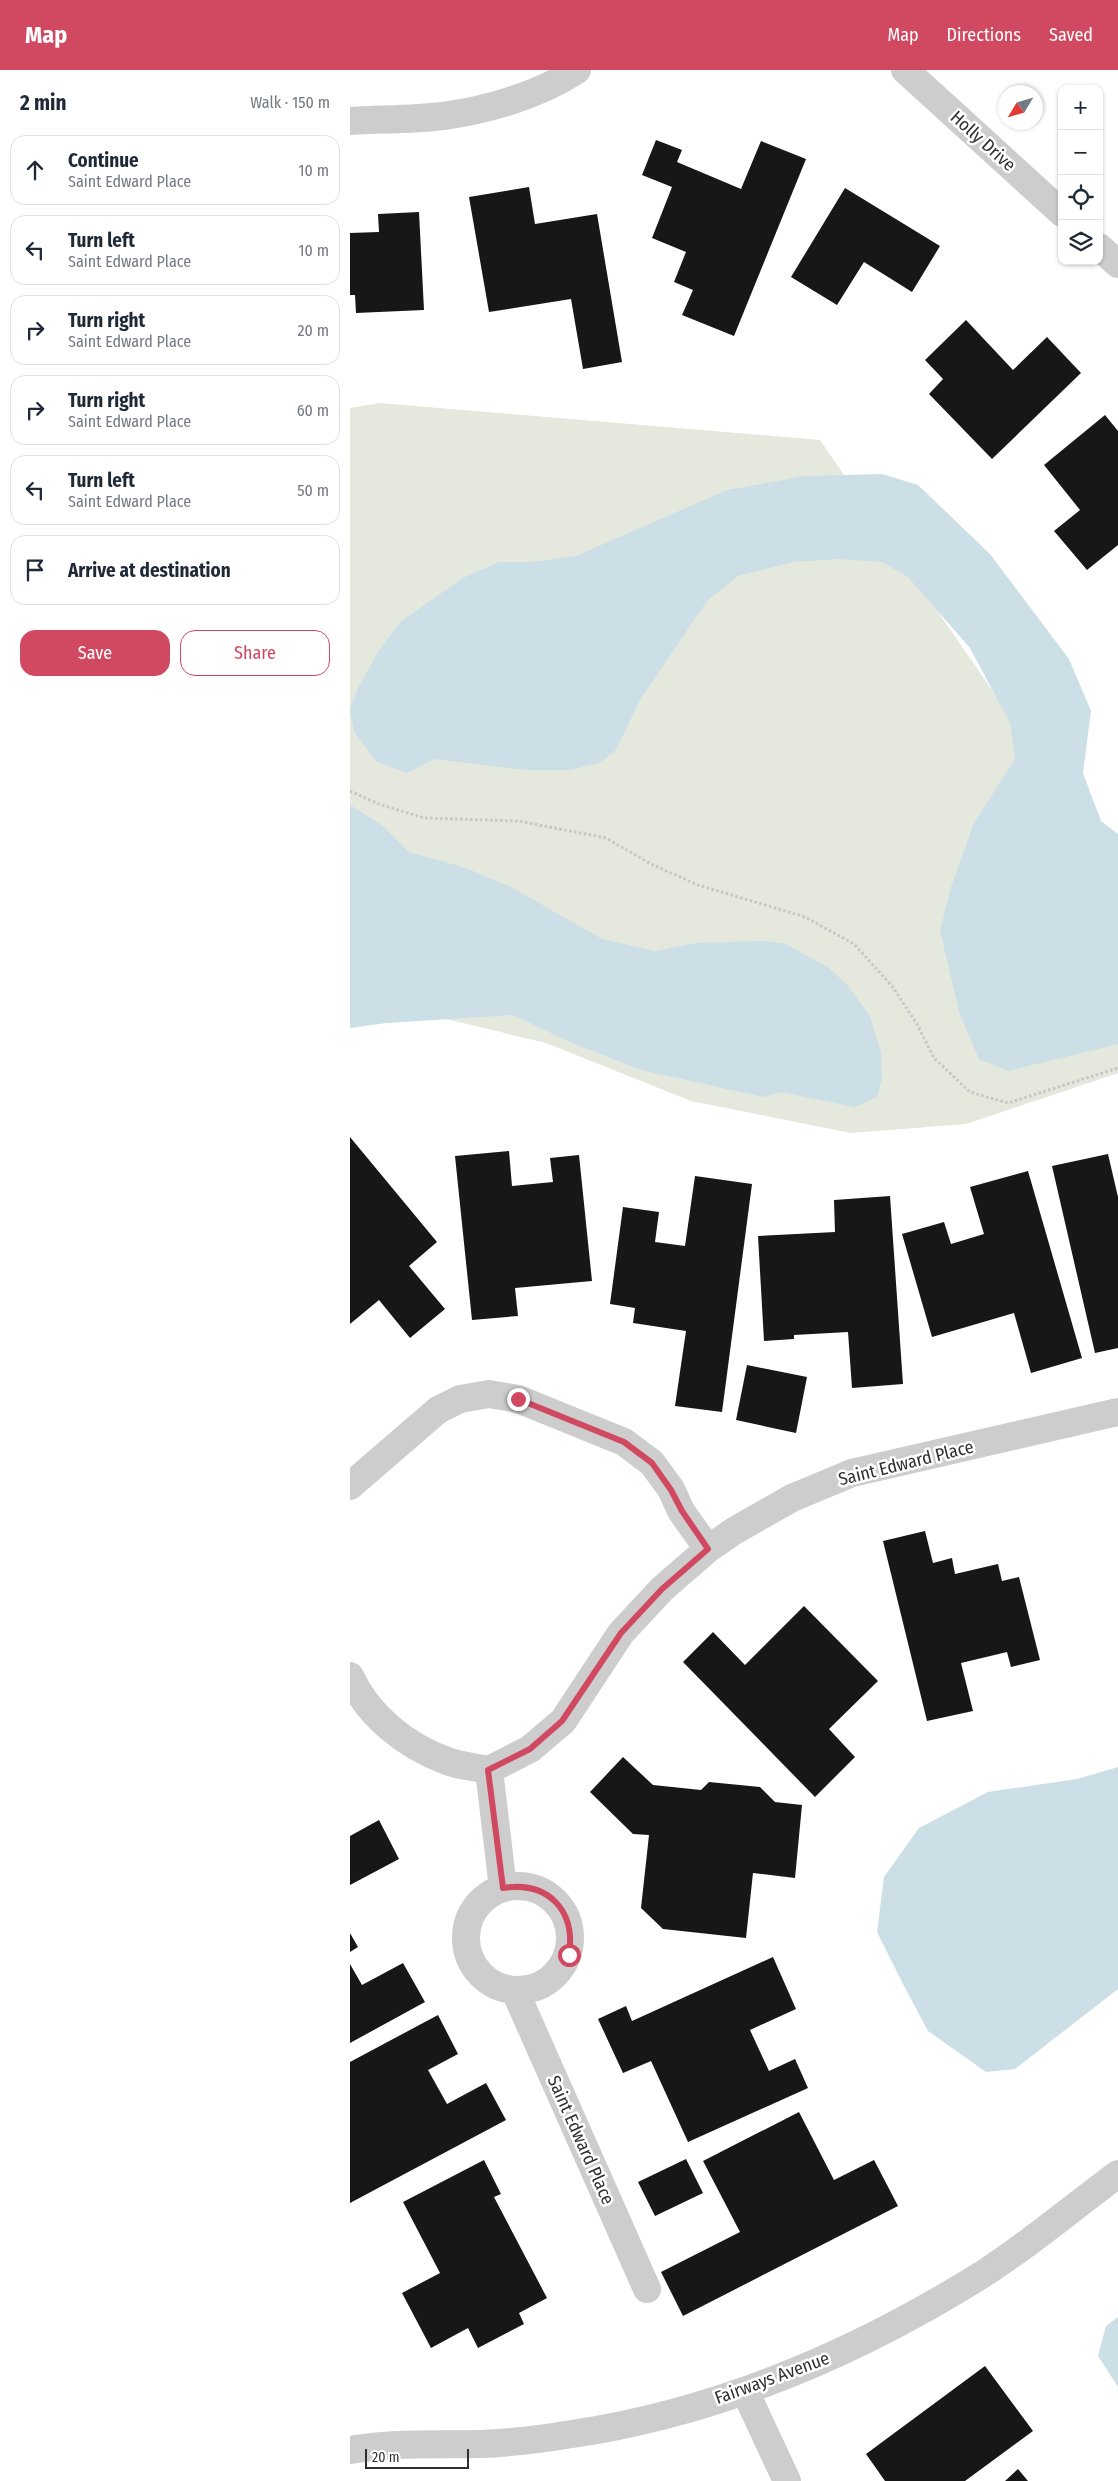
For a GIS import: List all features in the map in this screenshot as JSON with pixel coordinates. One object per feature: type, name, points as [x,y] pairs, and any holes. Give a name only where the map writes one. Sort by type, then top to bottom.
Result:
[{"type":"street","points":[[350,120],[442,116],[496,105],[548,86],[577,70]]},
{"type":"street","name":"Holly Drive","points":[[907,70],[1058,209]]},
{"type":"street","points":[[1103,251],[1118,264]]},
{"type":"street","points":[[350,1486],[438,1410],[460,1399],[489,1394],[518,1399],[624,1442],[652,1463],[708,1549]]},
{"type":"street","name":"Saint Edward Place","points":[[488,1770],[530,1749],[562,1721],[621,1633],[662,1589],[708,1549],[734,1531],[792,1498],[852,1473],[1118,1412]]},
{"type":"street","points":[[350,1676],[359,1696],[380,1720],[412,1744],[447,1761],[488,1770],[503,1888]]},
{"type":"street","points":[[518,1886],[534,1888],[549,1896],[561,1907],[568,1922],[571,1938],[569,1955],[561,1969],[550,1981],[533,1989],[515,1991],[497,1987],[482,1977],[471,1962],[466,1944],[467,1926],[474,1909],[487,1896],[503,1888],[518,1886]]},
{"type":"street","name":"Saint Edward Place","points":[[515,1991],[647,2289]]},
{"type":"street","name":"Fairways Avenue","points":[[350,2437],[363,2447],[483,2444],[572,2434],[660,2416],[746,2391],[812,2366],[893,2327],[985,2273],[1118,2174]]},
{"type":"street","points":[[746,2391],[787,2481]]},
{"type":"path","points":[[350,791],[379,804],[424,818],[518,821],[606,838],[651,864],[698,885],[805,917],[854,944],[892,986],[917,1024],[934,1058],[970,1092],[1008,1103],[1118,1068]]},
{"type":"shaded area","points":[[380,403],[820,440],[1064,795],[1118,844],[1118,1073],[966,1124],[851,1133],[691,1101],[546,1043],[350,996],[350,408]]},
{"type":"shaded area","points":[[882,474],[918,485],[990,554],[1069,659],[1091,711],[1083,773],[1101,821],[1118,834],[1118,1044],[1008,1071],[979,1059],[960,1015],[940,931],[951,887],[974,823],[1015,759],[1010,723],[970,648],[908,577],[882,562],[839,559],[793,562],[738,576],[707,601],[640,700],[616,750],[599,763],[571,770],[525,770],[434,759],[407,773],[377,762],[354,732],[350,709],[358,688],[378,652],[400,622],[463,578],[499,562],[531,562],[576,556],[727,490],[806,476]]},
{"type":"shaded area","points":[[350,805],[383,826],[409,852],[466,868],[511,887],[602,939],[655,951],[696,943],[765,941],[786,944],[829,968],[848,986],[870,1016],[881,1052],[882,1079],[877,1097],[855,1107],[780,1092],[763,1097],[641,1070],[572,1043],[513,1015],[387,1023],[350,1028]]},
{"type":"shaded area","points":[[1118,1767],[1118,1989],[1015,2069],[986,2072],[928,2031],[903,1984],[877,1932],[884,1877],[919,1828],[988,1792],[1077,1779]]},
{"type":"shaded area","points":[[1118,2317],[1118,2387],[1098,2356],[1106,2326]]},
{"type":"building","points":[[656,140],[682,150],[677,162],[741,189],[761,141],[806,159],[734,336],[682,315],[693,290],[674,282],[686,252],[652,238],[672,187],[642,175]]},
{"type":"building","points":[[529,187],[535,224],[597,214],[622,362],[583,369],[571,299],[489,312],[469,197]]},
{"type":"building","points":[[845,188],[940,246],[912,292],[864,262],[837,305],[791,277]]},
{"type":"building","points":[[419,212],[424,310],[356,313],[355,295],[350,295],[350,233],[379,232],[378,214]]},
{"type":"building","points":[[966,320],[1013,370],[1047,337],[1081,373],[992,459],[929,394],[943,379],[925,360]]},
{"type":"building","points":[[1105,415],[1118,431],[1118,545],[1087,570],[1054,531],[1080,510],[1044,465]]},
{"type":"building","points":[[350,1137],[437,1242],[409,1266],[445,1309],[410,1338],[379,1300],[350,1324]]},
{"type":"building","points":[[509,1151],[512,1186],[553,1182],[550,1158],[579,1155],[592,1281],[515,1288],[518,1316],[472,1320],[455,1156]]},
{"type":"building","points":[[1108,1154],[1118,1197],[1118,1348],[1095,1353],[1052,1166]]},
{"type":"building","points":[[1028,1171],[1082,1358],[1031,1373],[1014,1313],[932,1337],[902,1234],[944,1222],[951,1244],[984,1234],[970,1187]]},
{"type":"building","points":[[695,1176],[752,1184],[722,1412],[675,1406],[686,1331],[633,1323],[635,1308],[610,1304],[623,1207],[659,1212],[655,1242],[685,1246]]},
{"type":"building","points":[[890,1196],[903,1384],[852,1388],[848,1332],[794,1335],[794,1339],[764,1341],[758,1236],[835,1232],[834,1200]]},
{"type":"building","points":[[747,1365],[807,1377],[796,1433],[736,1420]]},
{"type":"building","points":[[925,1531],[933,1563],[952,1558],[955,1574],[998,1564],[1002,1581],[1019,1577],[1040,1660],[1011,1667],[1007,1652],[961,1663],[973,1711],[927,1721],[883,1541]]},
{"type":"building","points":[[804,1606],[878,1681],[829,1729],[855,1757],[815,1797],[683,1662],[713,1632],[745,1665]]},
{"type":"building","points":[[623,1757],[653,1785],[701,1790],[709,1782],[760,1787],[775,1802],[802,1805],[795,1878],[753,1873],[746,1938],[663,1929],[641,1908],[649,1835],[633,1834],[590,1792]]},
{"type":"building","points":[[379,1820],[399,1859],[350,1885],[350,1836]]},
{"type":"building","points":[[350,1933],[358,1947],[350,1952]]},
{"type":"building","points":[[773,1957],[796,2009],[750,2030],[769,2071],[795,2059],[808,2088],[688,2142],[651,2061],[623,2073],[598,2019],[626,2006],[632,2021]]},
{"type":"building","points":[[403,1963],[425,2002],[350,2043],[350,1964],[362,1985]]},
{"type":"building","points":[[438,2015],[458,2054],[428,2070],[447,2104],[486,2083],[506,2120],[350,2203],[350,2062]]},
{"type":"building","points":[[799,2112],[834,2180],[874,2160],[898,2206],[683,2316],[661,2272],[740,2232],[703,2161]]},
{"type":"building","points":[[686,2159],[703,2193],[655,2216],[638,2182]]},
{"type":"building","points":[[484,2160],[501,2194],[494,2197],[547,2298],[519,2313],[524,2324],[478,2348],[468,2328],[431,2348],[402,2293],[440,2273],[403,2202]]},
{"type":"building","points":[[985,2366],[1033,2431],[965,2481],[885,2481],[866,2454]]},
{"type":"building","points":[[1018,2469],[1028,2481],[1005,2481]]},
{"type":"route","points":[[518,1399],[624,1442],[652,1463],[708,1549],[662,1589],[621,1633],[562,1721],[530,1749],[488,1770],[503,1888],[518,1886],[534,1888],[549,1896],[561,1907],[570,1929],[569,1955]]}]
